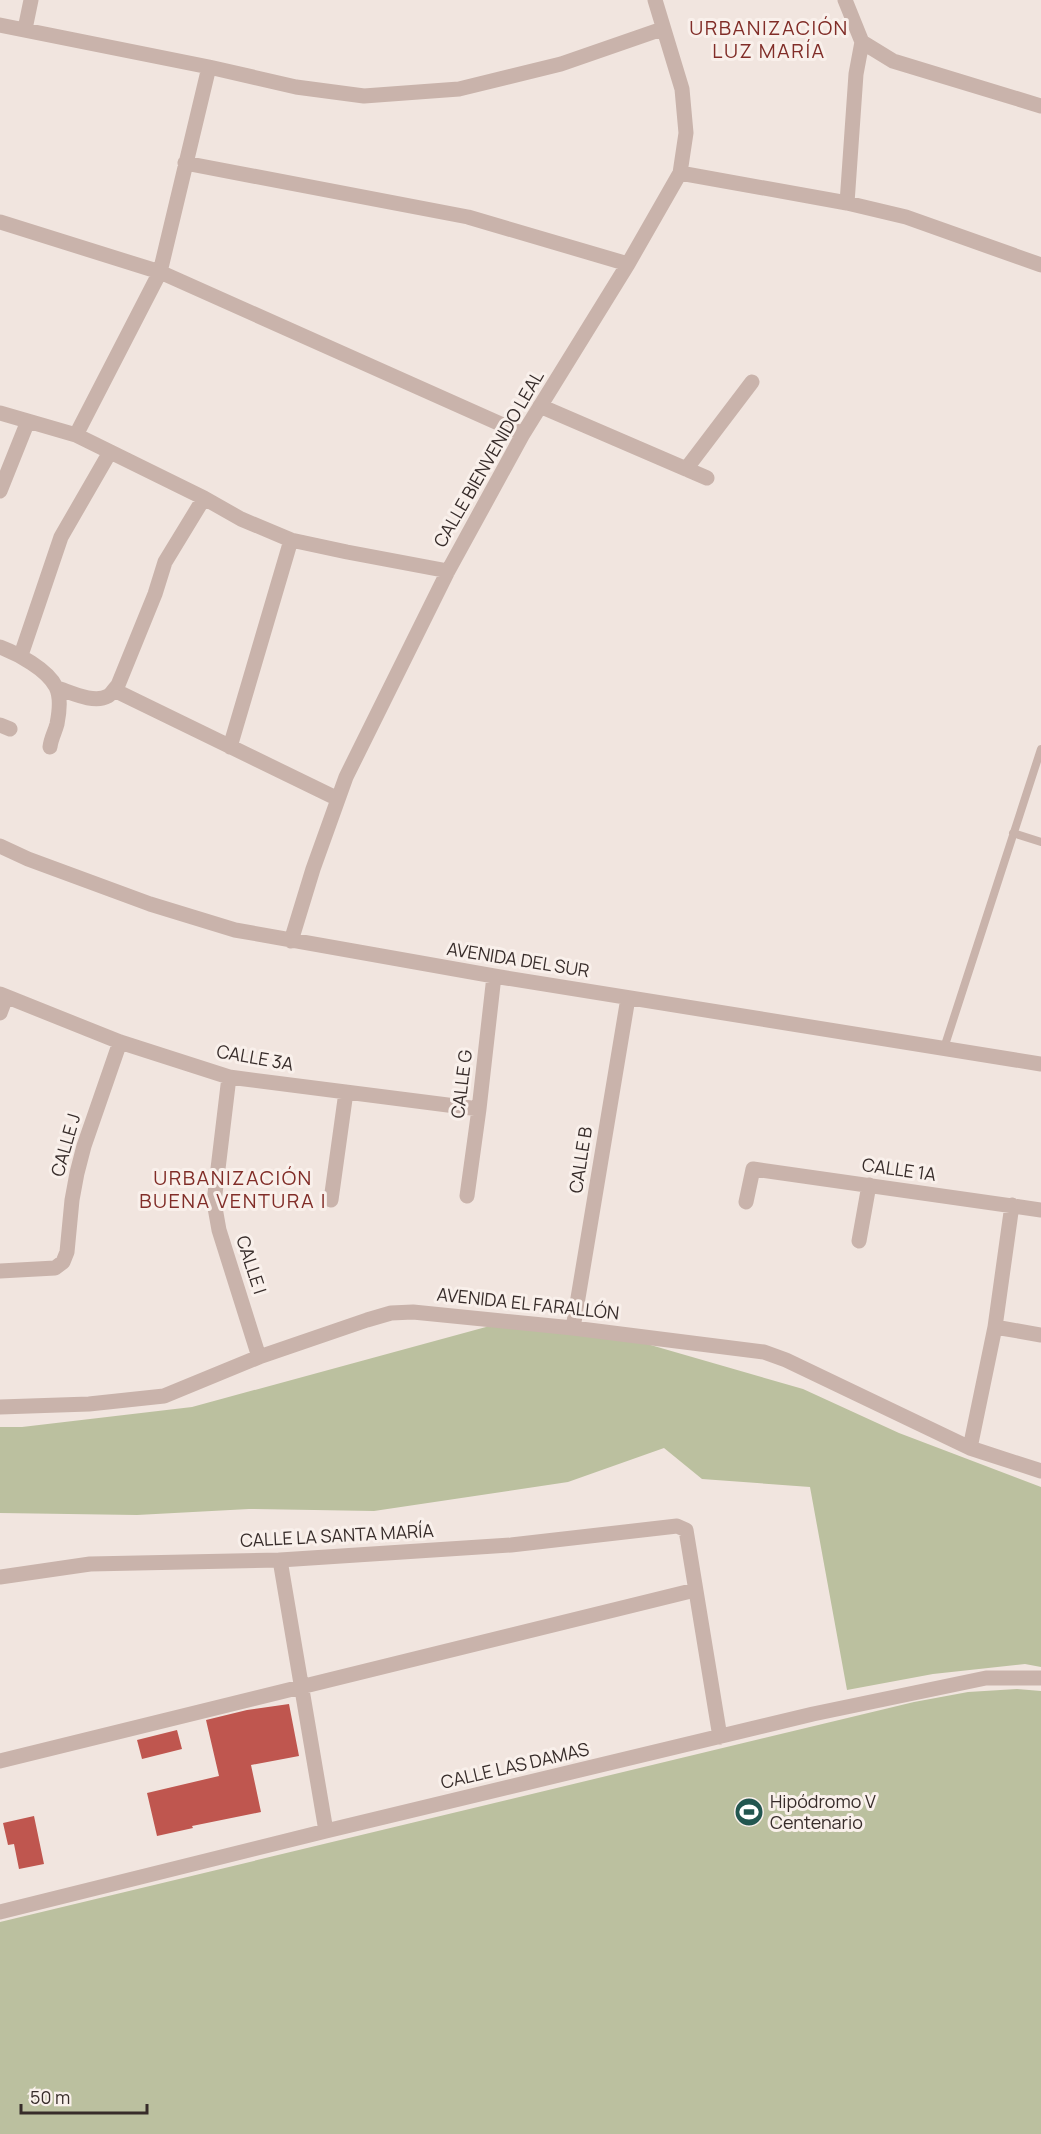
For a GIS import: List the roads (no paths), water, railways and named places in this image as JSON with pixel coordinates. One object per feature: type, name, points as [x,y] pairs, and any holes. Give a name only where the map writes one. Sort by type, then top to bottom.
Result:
[{"type":"street","points":[[26,29],[31,0]]},
{"type":"street","name":"CALLE BIENVENIDO LEAL","points":[[291,941],[313,869],[346,777],[448,571],[523,434],[680,173],[686,133],[682,89],[655,0]]},
{"type":"street","points":[[844,0],[862,42],[856,74],[847,203]]},
{"type":"street","points":[[0,25],[296,87],[364,96],[459,89],[561,64],[662,29]]},
{"type":"street","points":[[862,42],[893,61],[1041,106]]},
{"type":"street","points":[[76,435],[160,272],[209,67]]},
{"type":"street","points":[[185,162],[468,217],[627,264]]},
{"type":"street","points":[[680,173],[906,216],[1041,265]]},
{"type":"street","points":[[0,222],[160,272],[523,434]]},
{"type":"street","points":[[686,469],[752,382]]},
{"type":"street","points":[[540,406],[707,478]]},
{"type":"street","points":[[0,413],[76,435],[204,498],[241,519],[291,540],[448,571]]},
{"type":"street","points":[[0,491],[28,421]]},
{"type":"street","points":[[21,655],[61,537],[110,452]]},
{"type":"street","points":[[57,688],[97,698],[108,696],[118,685],[155,594],[165,562],[204,498]]},
{"type":"street","points":[[230,747],[291,540]]},
{"type":"street","points":[[0,647],[21,655],[49,678],[57,688],[59,703],[57,725],[50,747]]},
{"type":"street","points":[[114,690],[338,799]]},
{"type":"street","name":"AVENIDA DEL SUR","points":[[0,846],[28,859],[150,904],[235,930],[494,976],[1041,1064]]},
{"type":"street","name":"CALLE G","points":[[467,1196],[494,976]]},
{"type":"street","points":[[0,1013],[3,996]]},
{"type":"street","name":"CALLE 3A","points":[[3,996],[120,1042],[229,1077],[479,1109]]},
{"type":"street","name":"CALLE B","points":[[573,1328],[628,998]]},
{"type":"street","name":"CALLE J","points":[[0,1271],[55,1268],[63,1262],[67,1252],[77,1173],[120,1042]]},
{"type":"street","name":"CALLE I","points":[[229,1077],[214,1202],[219,1230],[259,1357]]},
{"type":"street","points":[[331,1200],[346,1092]]},
{"type":"street","name":"CALLE 1A","points":[[746,1203],[753,1169],[1041,1210]]},
{"type":"street","points":[[859,1241],[869,1185]]},
{"type":"street","points":[[970,1448],[995,1327],[1012,1206]]},
{"type":"street","name":"AVENIDA EL FARALLÓN","points":[[0,1407],[149,1399],[178,1391],[259,1357],[391,1313],[413,1312],[573,1328],[764,1352],[775,1355],[970,1448],[1041,1471]]},
{"type":"street","points":[[995,1327],[1041,1335]]},
{"type":"street","name":"CALLE LA SANTA MARÍA","points":[[0,1577],[90,1564],[280,1560],[511,1545],[677,1526],[686,1530],[695,1590]]},
{"type":"street","points":[[280,1560],[326,1831]]},
{"type":"street","points":[[0,1761],[695,1590],[720,1737]]},
{"type":"street","name":"CALLE LAS DAMAS","points":[[0,1912],[813,1714],[986,1678],[1041,1678]]},
{"type":"lane","points":[[944,1048],[1041,749]]},
{"type":"lane","points":[[1013,833],[1041,842]]},
{"type":"place","name":"Hipódromo V Centenario","points":[[749,1812]]},
{"type":"district","name":"URBANIZACIÓN LUZ MARÍA","points":[[769,40]]},
{"type":"district","name":"URBANIZACIÓN BUENA VENTURA I","points":[[233,1190]]}]
